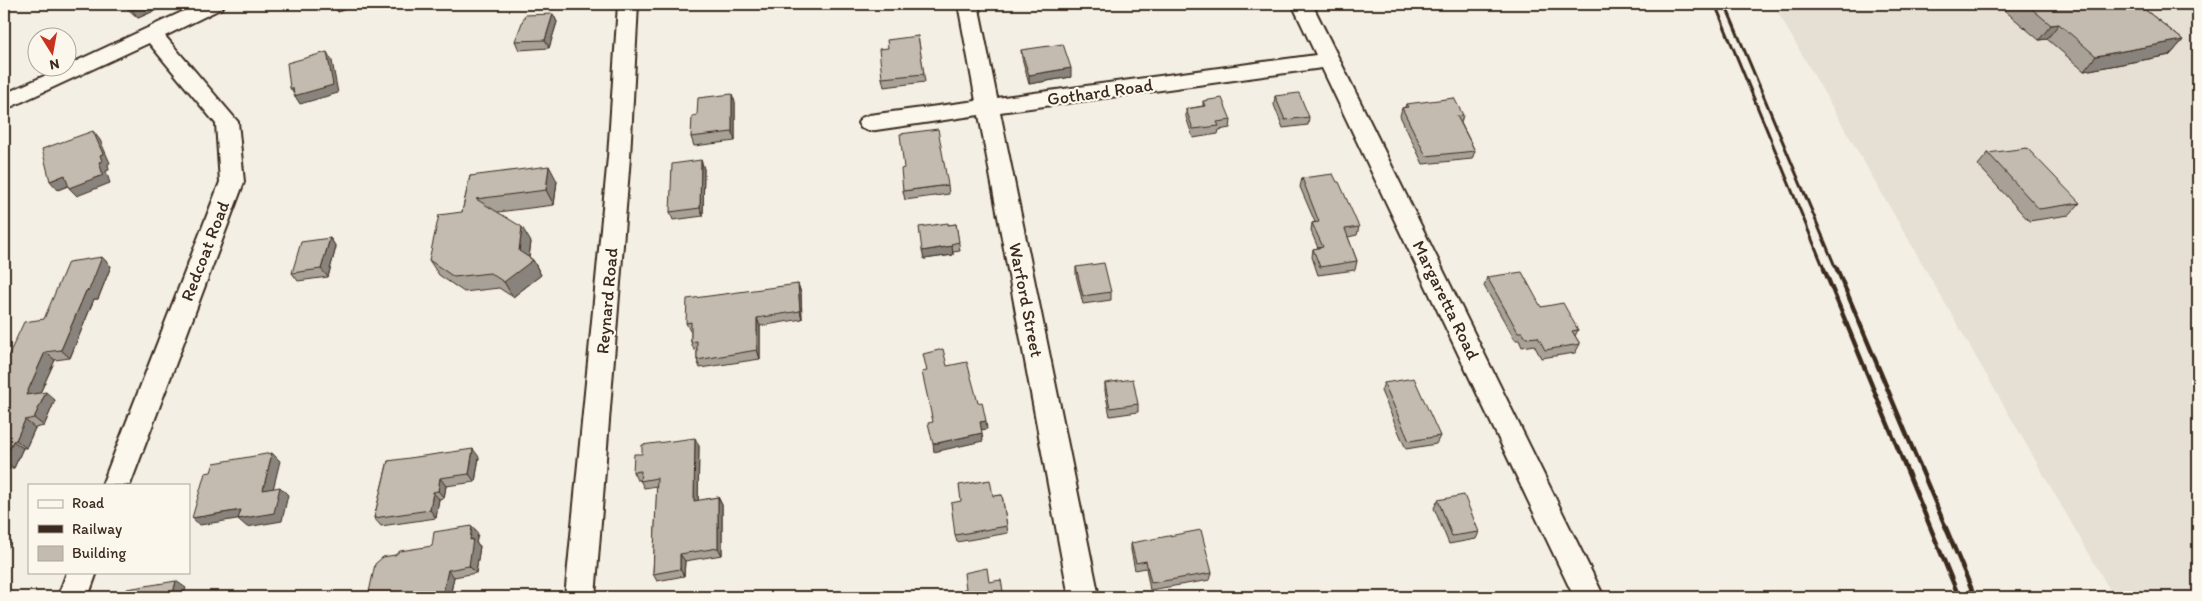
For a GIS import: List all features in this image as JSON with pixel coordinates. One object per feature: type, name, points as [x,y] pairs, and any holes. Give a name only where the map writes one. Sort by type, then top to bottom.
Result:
[{"type":"street","points":[[4,103],[215,4]]},
{"type":"street","name":"Reynard Road","points":[[580,597],[619,157],[628,4]]},
{"type":"street","name":"Warford Street","points":[[968,4],[1084,597]]},
{"type":"street","name":"Margaretta Road","points":[[1302,4],[1589,597]]},
{"type":"street","name":"Redcoat Road","points":[[116,484],[232,182],[227,122],[152,34]]},
{"type":"street","name":"Gothard Road","points":[[869,123],[1330,60]]},
{"type":"street","points":[[73,597],[81,574]]},
{"type":"shaded area","points":[[1773,4],[2198,4],[2198,597],[2114,597]]},
{"type":"building","points":[[125,4],[145,4],[132,10]]},
{"type":"building","points":[[2026,4],[2138,4],[2183,40],[2096,56],[2059,24],[2051,25]]},
{"type":"building","points":[[553,14],[545,40],[515,41],[525,15]]},
{"type":"building","points":[[918,36],[924,74],[882,78],[879,49],[888,48],[887,40]]},
{"type":"building","points":[[1063,44],[1071,68],[1029,75],[1021,50]]},
{"type":"building","points":[[327,52],[333,85],[294,96],[293,88],[290,88],[287,63]]},
{"type":"building","points":[[1299,93],[1309,117],[1285,120],[1275,96]]},
{"type":"building","points":[[732,94],[732,132],[691,137],[692,116],[697,115],[698,98]]},
{"type":"building","points":[[1222,98],[1231,120],[1217,122],[1219,126],[1193,129],[1186,109],[1205,106],[1203,101]]},
{"type":"building","points":[[1454,98],[1463,115],[1457,116],[1475,151],[1426,156],[1402,108],[1408,107],[1406,104]]},
{"type":"building","points":[[938,129],[948,185],[903,191],[901,169],[904,168],[900,134]]},
{"type":"building","points":[[93,131],[103,154],[100,155],[102,161],[99,162],[103,175],[69,188],[65,175],[50,181],[42,149]]},
{"type":"building","points":[[2027,148],[2080,203],[2039,209],[1988,153]]},
{"type":"building","points":[[701,160],[700,208],[670,212],[672,164]]},
{"type":"building","points":[[549,166],[546,190],[476,199],[522,227],[519,251],[533,260],[504,282],[490,273],[454,277],[429,260],[439,215],[462,212],[470,176]]},
{"type":"building","points":[[1333,174],[1337,182],[1339,182],[1359,227],[1345,229],[1357,261],[1320,267],[1313,249],[1323,247],[1312,223],[1319,222],[1302,178]]},
{"type":"building","points":[[948,223],[948,225],[956,224],[959,242],[951,244],[952,246],[922,251],[919,227]]},
{"type":"building","points":[[330,238],[321,269],[292,273],[301,242]]},
{"type":"building","points":[[102,257],[61,350],[45,352],[26,395],[46,392],[34,418],[25,420],[4,461],[4,365],[24,322],[44,319],[68,262]]},
{"type":"building","points":[[1104,263],[1111,292],[1083,296],[1076,267]]},
{"type":"building","points":[[1522,272],[1541,307],[1563,303],[1578,330],[1572,331],[1580,344],[1545,350],[1538,337],[1526,338],[1522,332],[1518,332],[1487,277]]},
{"type":"building","points":[[798,284],[800,311],[757,318],[757,350],[697,360],[697,341],[691,342],[691,322],[686,323],[687,299]]},
{"type":"building","points":[[943,349],[947,366],[967,362],[978,403],[982,402],[986,421],[980,422],[982,433],[933,444],[928,423],[933,422],[922,372],[927,371],[923,354]]},
{"type":"building","points":[[1414,378],[1440,436],[1409,441],[1384,383]]},
{"type":"building","points":[[1133,379],[1138,404],[1110,408],[1105,383]]},
{"type":"building","points":[[695,438],[694,501],[718,497],[718,548],[680,554],[680,569],[653,574],[657,478],[640,481],[641,471],[633,472],[634,454],[642,454],[642,445]]},
{"type":"building","points":[[473,449],[469,474],[440,478],[438,491],[433,492],[430,510],[374,518],[388,461]]},
{"type":"building","points":[[272,453],[263,490],[280,487],[274,513],[238,519],[241,510],[192,518],[205,473],[211,472],[214,463]]},
{"type":"building","points":[[990,480],[993,496],[1002,495],[1007,526],[955,535],[951,503],[961,501],[959,485]]},
{"type":"building","points":[[1464,495],[1479,532],[1452,536],[1438,500]]},
{"type":"building","points":[[472,526],[470,540],[473,539],[469,566],[448,570],[442,597],[368,597],[375,564],[383,557],[395,555],[400,551],[432,546],[434,532]]},
{"type":"building","points":[[1201,530],[1212,573],[1151,583],[1146,561],[1136,563],[1131,543]]},
{"type":"building","points":[[987,568],[989,582],[1001,580],[1004,597],[964,597],[963,589],[966,589],[964,573]]},
{"type":"building","points":[[176,581],[172,597],[125,597],[127,589]]},
{"type":"railway","points":[[1715,4],[1825,271]]},
{"type":"railway","points":[[1725,4],[1837,271]]},
{"type":"railway","points":[[1824,269],[1959,597]]},
{"type":"railway","points":[[1837,269],[1975,597]]}]
